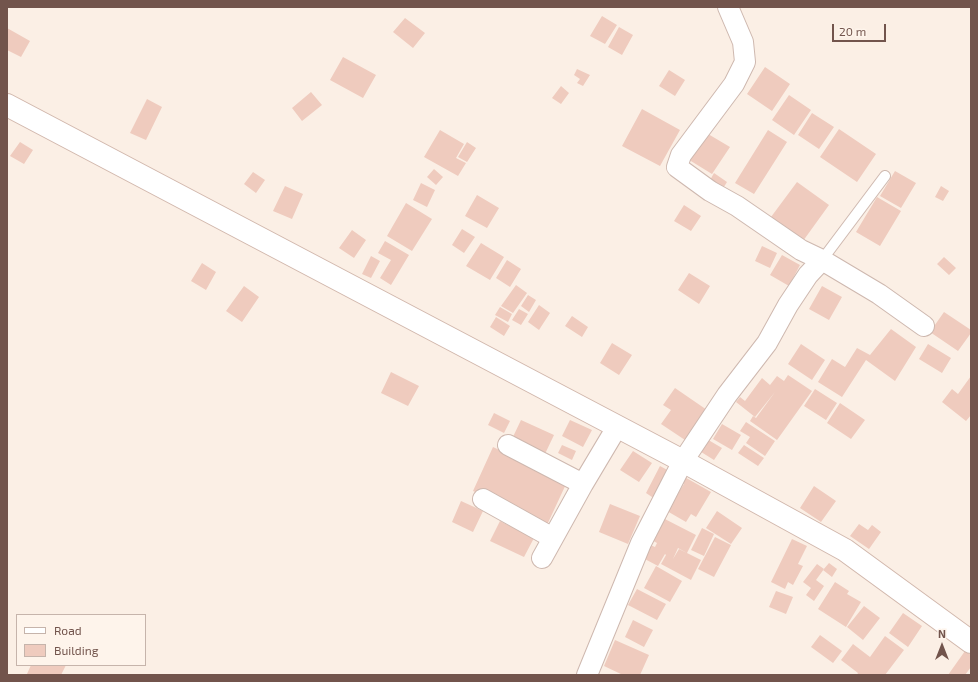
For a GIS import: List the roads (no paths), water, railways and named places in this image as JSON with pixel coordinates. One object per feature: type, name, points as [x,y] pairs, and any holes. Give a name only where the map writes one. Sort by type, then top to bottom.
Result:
[{"type":"street","points":[[728,7],[743,42],[745,62],[734,84],[682,155],[677,167],[710,191],[737,206],[795,247],[822,260],[879,294],[924,326]]},
{"type":"street","points":[[7,106],[617,426],[845,550],[971,642]]},
{"type":"street","points":[[587,675],[641,543],[683,461],[727,395],[767,343],[788,305],[808,275],[822,260]]},
{"type":"street","points":[[542,558],[617,426]]},
{"type":"street","points":[[508,445],[583,484]]},
{"type":"street","points":[[483,499],[553,538]]},
{"type":"lane","points":[[822,260],[885,176]]}]
